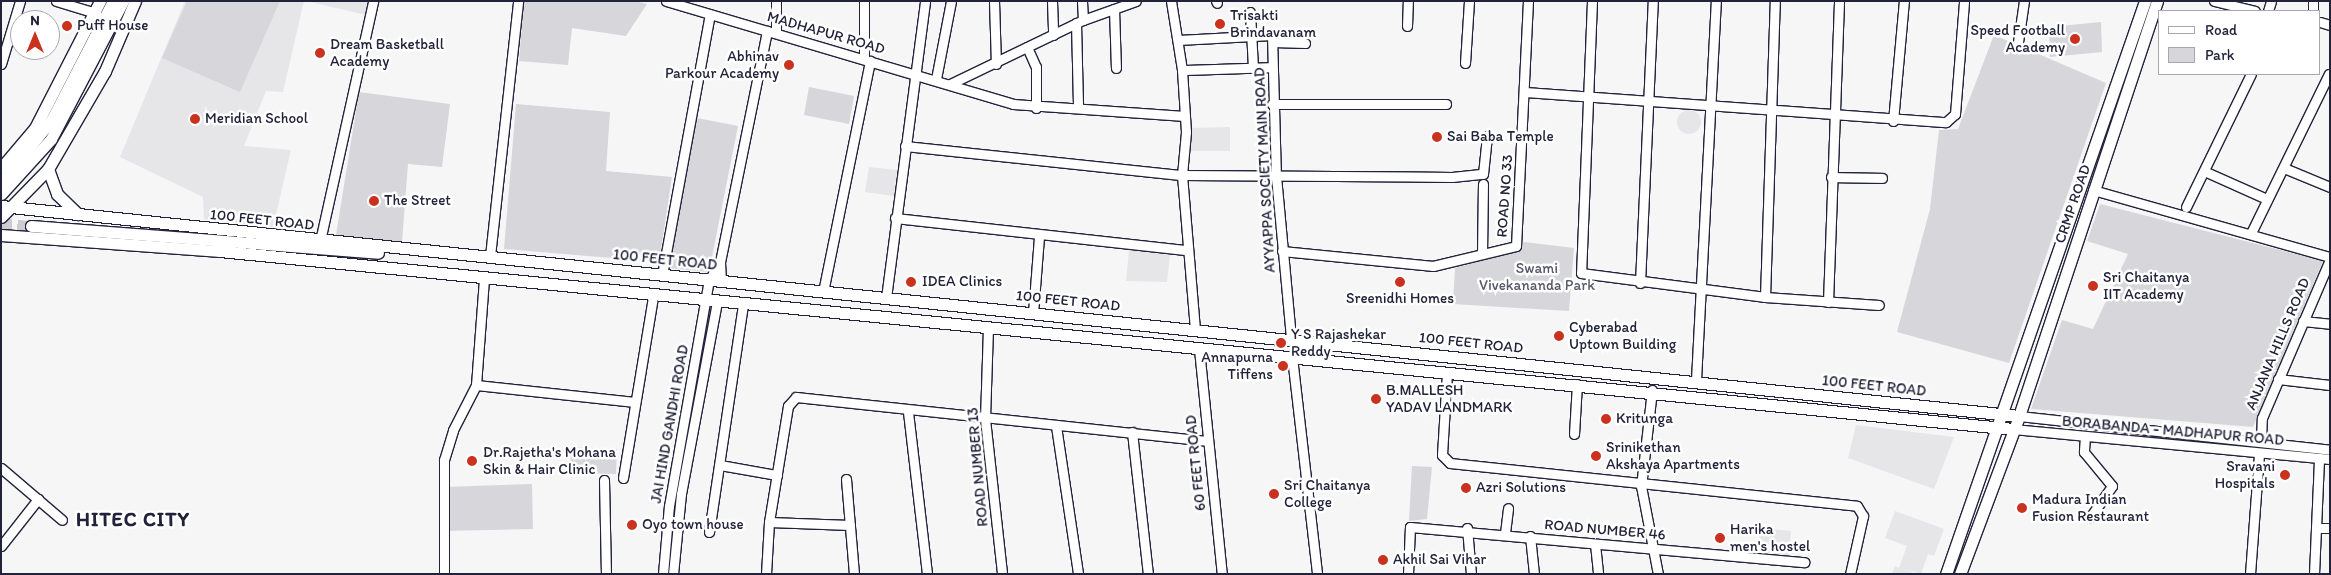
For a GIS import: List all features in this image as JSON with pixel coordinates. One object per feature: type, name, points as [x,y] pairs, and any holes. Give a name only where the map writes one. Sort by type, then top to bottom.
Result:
[{"type":"main road","points":[[1,168],[35,128],[96,13],[100,1]]},
{"type":"main road","points":[[1,183],[52,119],[114,1]]},
{"type":"main road","points":[[1,194],[51,139],[123,1]]},
{"type":"main road","points":[[1,218],[6,207],[48,169],[105,71],[135,1]]},
{"type":"main road","name":"CRMP ROAD","points":[[1998,428],[2145,1]]},
{"type":"main road","name":"CRMP ROAD","points":[[2019,416],[2157,1]]},
{"type":"main road","points":[[48,169],[57,194],[78,215]]},
{"type":"main road","name":"100 FEET ROAD","points":[[6,207],[320,241],[490,256],[823,292],[1696,380],[2019,416]]},
{"type":"main road","points":[[31,226],[340,252],[432,251]]},
{"type":"main road","name":"100 FEET ROAD","points":[[1,235],[220,250],[653,296],[1447,373],[1652,390],[2013,429]]},
{"type":"main road","points":[[587,289],[590,267]]},
{"type":"main road","points":[[1495,377],[1496,361]]},
{"type":"main road","points":[[1960,574],[2019,416]]},
{"type":"main road","points":[[1946,574],[1998,428]]},
{"type":"street","points":[[1,64],[20,1]]},
{"type":"street","points":[[56,1],[96,13]]},
{"type":"street","points":[[320,241],[373,1]]},
{"type":"street","points":[[490,256],[518,1]]},
{"type":"street","name":"MADHAPUR ROAD","points":[[666,1],[698,6],[710,14],[1036,108],[1078,107],[1185,116]]},
{"type":"street","points":[[721,281],[720,262],[771,32],[776,1]]},
{"type":"street","points":[[823,292],[867,60],[864,1]]},
{"type":"street","points":[[886,298],[925,1]]},
{"type":"street","points":[[936,79],[952,1]]},
{"type":"street","points":[[994,1],[996,64]]},
{"type":"street","points":[[1052,1],[1053,35]]},
{"type":"street","points":[[1078,107],[1079,22],[1082,1]]},
{"type":"street","points":[[950,84],[996,64],[1079,22],[1116,6],[1136,1]]},
{"type":"street","points":[[1171,1],[1182,70],[1185,116],[1182,175],[1195,329]]},
{"type":"street","points":[[1407,26],[1408,1]]},
{"type":"street","points":[[1465,63],[1469,1]]},
{"type":"street","name":"ROAD NO 33","points":[[1282,251],[1432,266],[1511,248],[1519,236],[1528,1]]},
{"type":"street","points":[[1592,1],[1586,98],[1581,273],[1640,283],[1765,297],[1879,305]]},
{"type":"street","points":[[1640,283],[1653,1]]},
{"type":"street","points":[[1696,380],[1712,108],[1716,1]]},
{"type":"street","points":[[1765,297],[1775,1]]},
{"type":"street","points":[[1828,302],[1831,177],[1839,1]]},
{"type":"street","points":[[1893,120],[1904,1]]},
{"type":"street","points":[[1524,92],[1712,108],[1893,120],[1953,120],[1964,1]]},
{"type":"street","points":[[2018,42],[2024,1]]},
{"type":"street","points":[[2219,5],[2235,4],[2250,10]]},
{"type":"street","points":[[1116,6],[1116,68]]},
{"type":"street","points":[[1250,12],[1253,68]]},
{"type":"street","points":[[662,275],[710,14]]},
{"type":"street","points":[[1178,40],[1270,33],[1273,42],[1305,43]]},
{"type":"street","name":"AYYAPPA SOCIETY MAIN ROAD","points":[[1273,42],[1271,67],[1276,176],[1291,338]]},
{"type":"street","points":[[1027,47],[1036,67],[1036,108]]},
{"type":"street","points":[[1182,70],[1271,67]]},
{"type":"street","points":[[2251,233],[2329,74]]},
{"type":"street","points":[[2186,207],[2251,75]]},
{"type":"street","points":[[1272,104],[1446,104]]},
{"type":"street","points":[[905,146],[1182,175],[1483,174],[1487,136]]},
{"type":"street","points":[[2284,168],[2330,186]]},
{"type":"street","points":[[2204,171],[2267,199]]},
{"type":"street","points":[[1831,177],[1882,178]]},
{"type":"street","points":[[1482,254],[1483,184]]},
{"type":"street","points":[[2093,190],[2185,219],[2251,233],[2330,258]]},
{"type":"street","points":[[895,218],[1039,236],[1187,250]]},
{"type":"street","points":[[1033,313],[1039,236]]},
{"type":"street","name":"ANJANA HILLS ROAD","points":[[2262,442],[2260,423],[2330,258]]},
{"type":"street","points":[[709,280],[720,262]]},
{"type":"street","points":[[444,574],[444,460],[453,430],[476,385],[484,279]]},
{"type":"street","name":"JAI HIND GANDHI ROAD","points":[[673,574],[680,503],[711,301],[709,280]]},
{"type":"street","points":[[623,478],[653,296]]},
{"type":"street","name":"JAI HIND GANDHI ROAD","points":[[663,574],[669,506],[711,301]]},
{"type":"street","points":[[709,532],[743,304]]},
{"type":"street","points":[[2303,321],[2330,324]]},
{"type":"street","name":"ROAD NUMBER 13","points":[[988,328],[984,419],[1002,574]]},
{"type":"street","name":"60 FEET ROAD","points":[[1198,349],[1222,574]]},
{"type":"street","points":[[1292,357],[1317,574]]},
{"type":"street","points":[[1447,373],[1442,455],[1450,463],[1641,486],[1857,506],[1864,516],[1850,574]]},
{"type":"street","points":[[2278,379],[2330,384]]},
{"type":"street","points":[[1574,434],[1577,384]]},
{"type":"street","points":[[476,385],[635,402]]},
{"type":"street","points":[[1652,390],[1641,486],[1658,574]]},
{"type":"street","points":[[766,574],[769,522],[788,406],[796,397],[908,412],[1132,432],[1207,441]]},
{"type":"street","points":[[908,412],[927,574]]},
{"type":"street","points":[[2019,416],[2330,450]]},
{"type":"street","points":[[1056,426],[1078,574]]},
{"type":"street","name":"BORABANDA - MADHAPUR ROAD","points":[[2013,429],[2330,460]]},
{"type":"street","points":[[1132,432],[1148,574]]},
{"type":"street","points":[[2085,436],[2084,452],[2112,486],[2090,517]]},
{"type":"street","points":[[2250,574],[2259,453]]},
{"type":"street","points":[[2314,574],[2319,458]]},
{"type":"street","points":[[720,465],[777,475]]},
{"type":"street","points":[[1,468],[62,520]]},
{"type":"street","points":[[846,479],[854,574]]},
{"type":"street","points":[[604,480],[606,574]]},
{"type":"street","points":[[1,546],[38,499]]},
{"type":"street","points":[[1505,533],[1508,508]]},
{"type":"street","points":[[769,522],[850,525]]},
{"type":"street","name":"ROAD NUMBER 46","points":[[1407,574],[1406,532],[1410,527],[1467,528],[1595,544],[1804,562]]},
{"type":"street","points":[[1467,528],[1471,574]]},
{"type":"street","points":[[2316,528],[2330,528]]},
{"type":"street","points":[[1530,536],[1534,574]]},
{"type":"street","points":[[1595,544],[1598,574]]},
{"type":"shaded area","name":"Meridian School","points":[[185,1],[304,1],[283,92],[266,91],[244,146],[291,150],[273,227],[204,219],[203,197],[120,157]]},
{"type":"shaded area","points":[[306,1],[370,1],[366,15]]},
{"type":"shaded area","points":[[1689,110],[1694,111],[1700,117],[1700,127],[1694,133],[1689,134],[1684,133],[1678,127],[1677,122],[1678,117],[1684,111]]},
{"type":"shaded area","points":[[1230,127],[1230,151],[1190,151],[1190,128]]},
{"type":"shaded area","points":[[869,167],[897,170],[894,196],[865,192]]},
{"type":"shaded area","points":[[1129,250],[1170,255],[1167,282],[1126,281]]},
{"type":"shaded area","points":[[1856,425],[1954,437],[1934,489],[1848,458]]},
{"type":"shaded area","points":[[1895,511],[1944,529],[1934,556],[1928,554],[1921,574],[1904,569],[1916,574],[1892,574],[1895,566],[1899,568],[1907,546],[1885,538]]},
{"type":"shaded area","points":[[1760,528],[1791,531],[1789,555],[1758,552]]},
{"type":"green space","points":[[187,1],[280,1],[240,92],[162,58]]},
{"type":"green space","points":[[524,1],[634,1],[647,4],[626,36],[572,28],[568,65],[519,61]]},
{"type":"green space","name":"Speed Football Academy","points":[[2101,22],[2102,52],[2050,57],[2049,27]]},
{"type":"green space","points":[[1994,35],[2106,83],[2009,363],[1897,332],[1930,209],[1939,130],[1958,129]]},
{"type":"green space","points":[[809,87],[854,96],[849,124],[804,115]]},
{"type":"green space","name":"The Street","points":[[359,92],[450,104],[442,167],[408,164],[402,242],[336,235]]},
{"type":"green space","points":[[516,104],[610,112],[606,171],[672,177],[659,262],[504,249]]},
{"type":"green space","points":[[697,118],[738,126],[709,272],[668,268]]},
{"type":"green space","points":[[2100,204],[2323,261],[2253,427],[2031,409],[2062,320],[2093,329],[2128,254],[2087,241]]},
{"type":"green space","name":"Swami Vivekananda Park","points":[[1524,242],[1574,248],[1569,311],[1453,304],[1455,268],[1516,251]]},
{"type":"green space","points":[[571,447],[617,449],[616,474],[570,473]]},
{"type":"green space","points":[[1412,466],[1432,467],[1427,519],[1409,521]]},
{"type":"green space","points":[[532,484],[533,529],[444,531],[443,487]]},
{"type":"tunnel","points":[[1,223],[31,226]]},
{"type":"place","name":"Trisakti Brindavanam","points":[[1220,24]]},
{"type":"place","name":"Puff House","points":[[67,26]]},
{"type":"place","name":"Speed Football Academy","points":[[2075,39]]},
{"type":"place","name":"Dream Basketball Academy","points":[[320,53]]},
{"type":"place","name":"Abhinav Parkour Academy","points":[[789,65]]},
{"type":"place","name":"Meridian School","points":[[195,119]]},
{"type":"place","name":"Sai Baba Temple","points":[[1437,137]]},
{"type":"place","name":"The Street","points":[[374,201]]},
{"type":"place","name":"IDEA Clinics","points":[[911,282]]},
{"type":"place","name":"Sreenidhi Homes","points":[[1400,282]]},
{"type":"place","name":"Sri Chaitanya IIT Academy","points":[[2093,286]]},
{"type":"place","name":"Cyberabad Uptown Building","points":[[1559,336]]},
{"type":"place","name":"Y S Rajashekar Reddy","points":[[1281,343]]},
{"type":"place","name":"Annapurna Tiffens","points":[[1283,366]]},
{"type":"place","name":"B.MALLESH YADAV LANDMARK","points":[[1376,399]]},
{"type":"place","name":"Kritunga","points":[[1606,419]]},
{"type":"place","name":"Srinikethan Akshaya Apartments","points":[[1596,456]]},
{"type":"place","name":"Dr.Rajetha's Mohana Skin & Hair Clinic","points":[[472,461]]},
{"type":"place","name":"Sravani Hospitals","points":[[2285,475]]},
{"type":"place","name":"Azri Solutions","points":[[1466,488]]},
{"type":"place","name":"Sri Chaitanya College","points":[[1274,494]]},
{"type":"place","name":"Madura Indian Fusion Restaurant","points":[[2022,508]]},
{"type":"place","name":"Oyo town house","points":[[632,525]]},
{"type":"place","name":"Harika men's hostel","points":[[1720,538]]},
{"type":"place","name":"Akhil Sai Vihar","points":[[1383,560]]},
{"type":"district","name":"HITEC CITY","points":[[133,519]]}]
